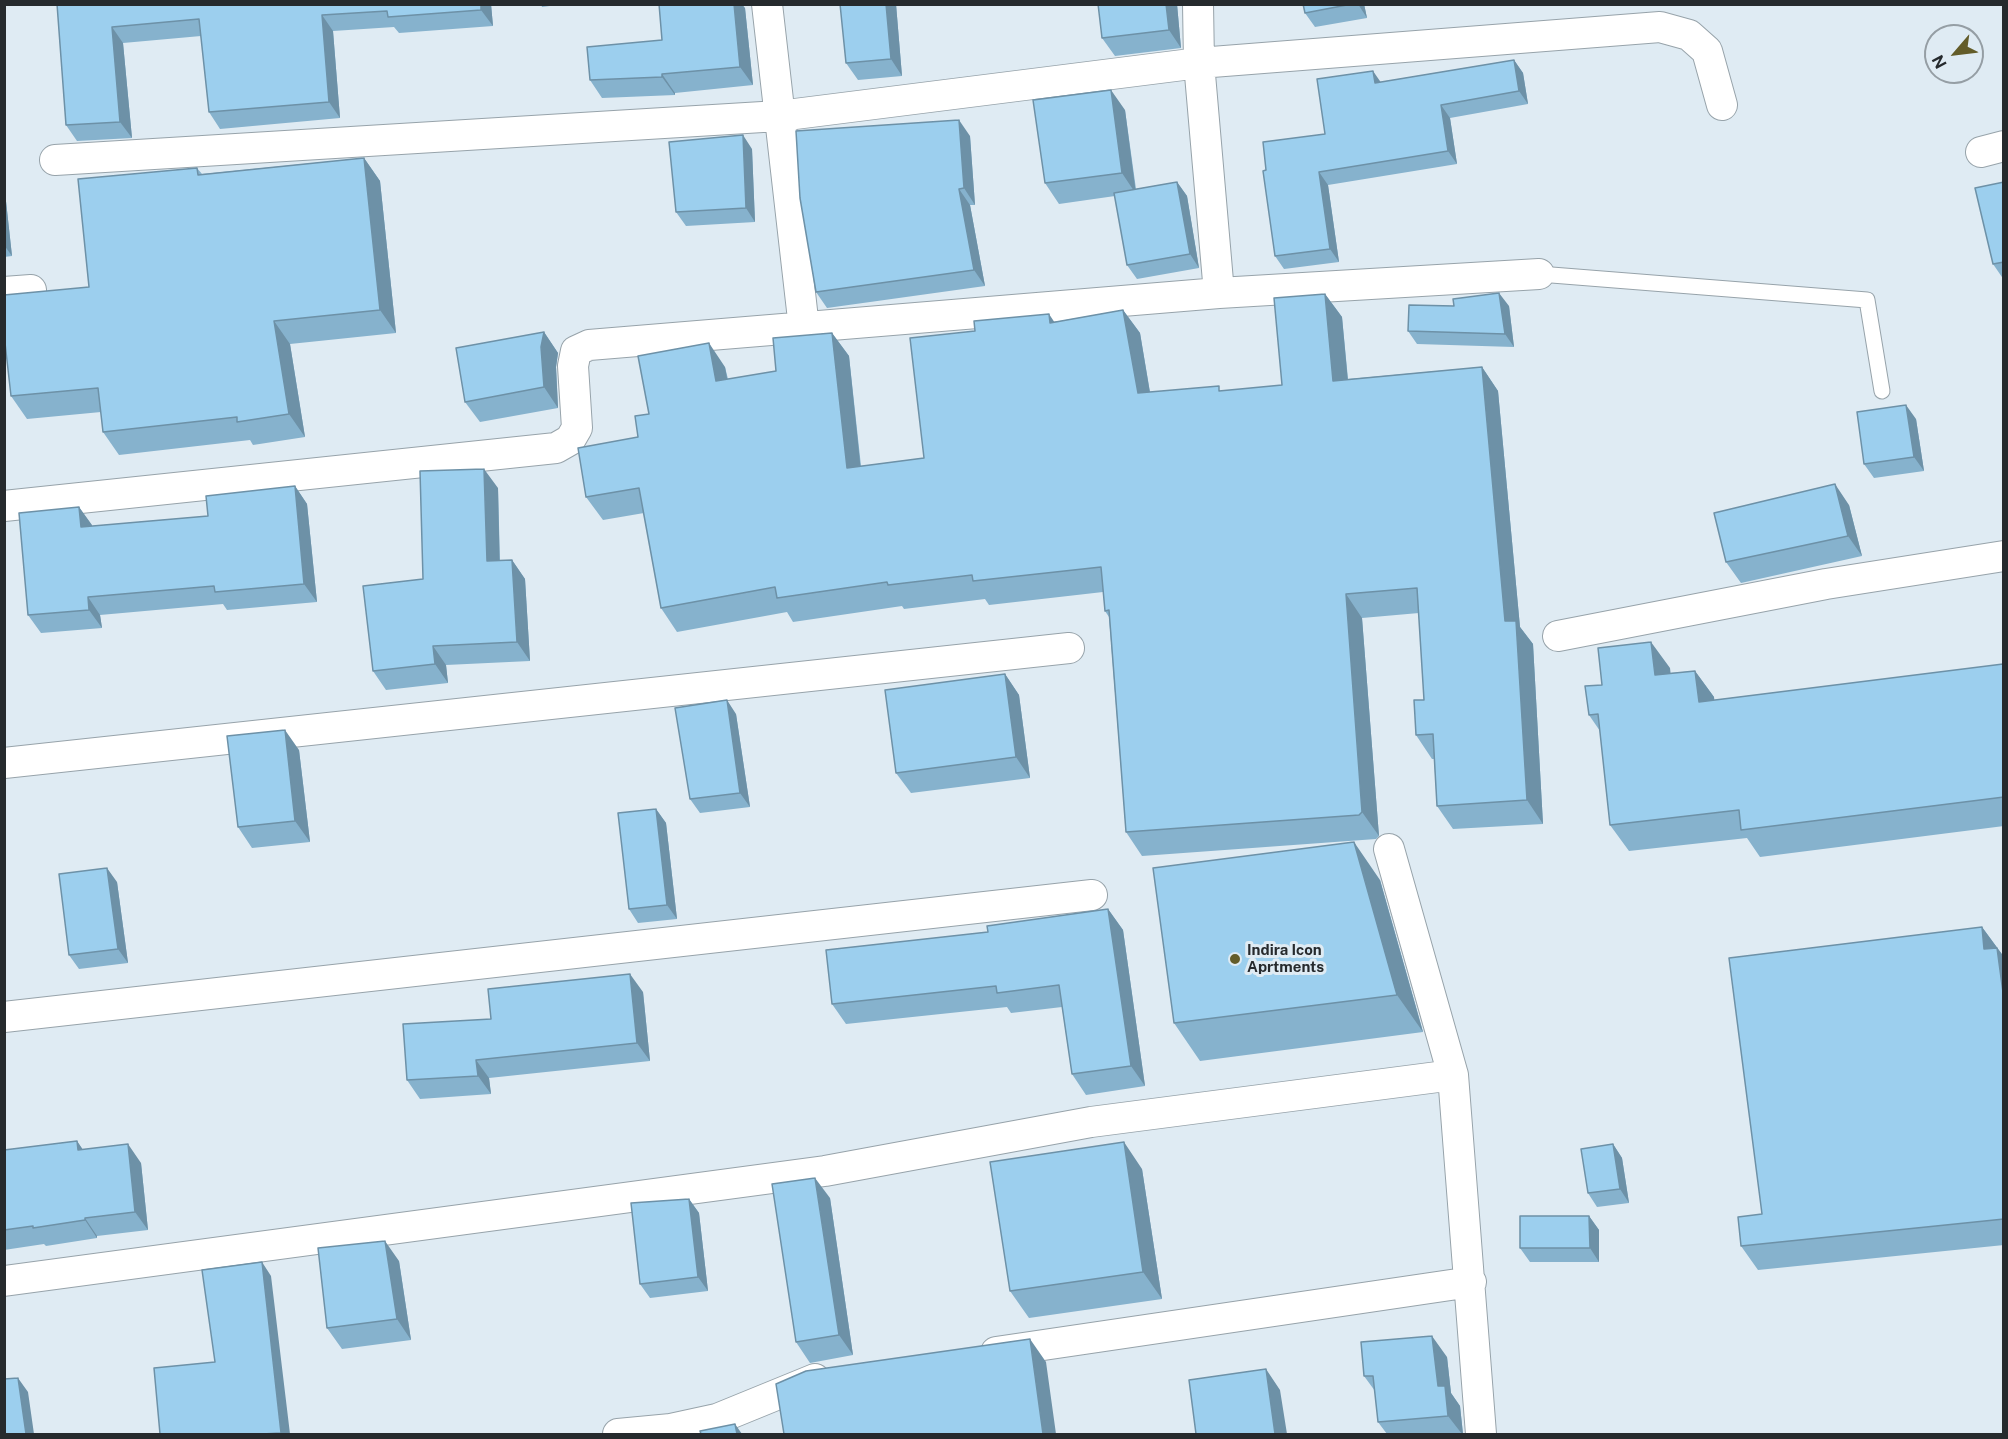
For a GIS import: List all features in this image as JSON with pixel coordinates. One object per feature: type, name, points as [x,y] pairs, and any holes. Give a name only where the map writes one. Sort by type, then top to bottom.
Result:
[{"type":"street","points":[[767,4],[804,328]]},
{"type":"street","points":[[1198,4],[1199,63],[1219,293]]},
{"type":"street","points":[[54,160],[779,116],[1199,63],[1660,27],[1689,35],[1707,51],[1722,105]]},
{"type":"street","points":[[4,506],[556,448],[570,440],[577,428],[573,366],[576,351],[582,346],[1219,293],[1539,274]]},
{"type":"street","points":[[1558,636],[1826,584],[2004,556]]},
{"type":"street","points":[[4,763],[1069,648]]},
{"type":"street","points":[[1389,849],[1453,1075],[1482,1434]]},
{"type":"street","points":[[4,1017],[1092,895]]},
{"type":"street","points":[[4,1281],[825,1171],[1091,1122],[1453,1075]]},
{"type":"street","points":[[972,1355],[1471,1282]]},
{"type":"street","points":[[618,1434],[671,1429],[717,1419],[818,1378],[842,1375]]},
{"type":"lane","points":[[1539,274],[1867,300],[1882,391]]},
{"type":"building","points":[[57,4],[481,4],[481,10],[388,17],[387,11],[322,15],[329,102],[209,112],[199,19],[112,27],[120,122],[66,125]]},
{"type":"building","points":[[659,4],[734,4],[740,67],[662,74],[662,77],[590,80],[587,47],[662,40]]},
{"type":"building","points":[[840,4],[886,4],[891,59],[846,63]]},
{"type":"building","points":[[1098,4],[1166,4],[1169,30],[1102,38]]},
{"type":"building","points":[[1303,4],[1352,4],[1305,13]]},
{"type":"building","points":[[1514,60],[1519,91],[1441,105],[1448,151],[1319,172],[1330,249],[1275,256],[1263,171],[1266,170],[1263,142],[1325,134],[1317,79],[1373,71],[1375,83]]},
{"type":"building","points":[[1111,90],[1122,173],[1045,183],[1033,100]]},
{"type":"building","points":[[959,120],[964,188],[959,189],[974,270],[816,292],[800,198],[796,131]]},
{"type":"building","points":[[743,135],[746,208],[676,212],[669,142]]},
{"type":"building","points":[[364,158],[380,310],[274,321],[289,414],[237,422],[237,417],[103,432],[98,388],[11,396],[4,334],[4,295],[89,287],[78,179],[197,168],[198,175]]},
{"type":"building","points":[[1177,182],[1190,254],[1127,265],[1114,193]]},
{"type":"building","points":[[2004,182],[2004,262],[1993,264],[1975,188]]},
{"type":"building","points":[[1499,293],[1505,334],[1408,331],[1409,305],[1454,306],[1453,299]]},
{"type":"building","points":[[1325,294],[1333,381],[1482,367],[1505,621],[1516,621],[1527,800],[1437,806],[1433,734],[1416,735],[1414,700],[1424,700],[1417,588],[1346,594],[1362,812],[1359,815],[1126,832],[1109,610],[1105,611],[1101,567],[973,581],[972,575],[888,585],[887,582],[777,598],[775,587],[661,608],[639,488],[586,497],[578,448],[638,437],[635,416],[649,414],[638,356],[709,343],[716,381],[776,371],[773,338],[832,333],[847,468],[924,458],[910,338],[975,331],[974,321],[1049,314],[1050,323],[1123,310],[1138,393],[1219,386],[1219,391],[1282,385],[1274,298]]},
{"type":"building","points":[[544,332],[541,347],[544,387],[465,402],[456,348]]},
{"type":"building","points":[[1906,405],[1914,457],[1864,464],[1857,412]]},
{"type":"building","points":[[484,469],[487,561],[512,560],[517,642],[433,646],[435,664],[373,671],[363,586],[423,579],[420,471]]},
{"type":"building","points":[[1835,484],[1848,536],[1726,562],[1714,513]]},
{"type":"building","points":[[295,486],[304,584],[215,592],[214,586],[88,597],[89,610],[28,615],[19,513],[79,507],[81,527],[208,516],[206,496]]},
{"type":"building","points":[[1651,642],[1655,675],[1695,671],[1699,702],[2003,664],[2004,797],[1741,830],[1739,810],[1610,825],[1598,714],[1589,715],[1585,686],[1602,685],[1598,648]]},
{"type":"building","points":[[1005,674],[1016,757],[896,773],[885,690]]},
{"type":"building","points":[[727,700],[740,793],[690,799],[675,708]]},
{"type":"building","points":[[285,730],[295,821],[238,827],[227,736]]},
{"type":"building","points":[[656,809],[667,905],[629,909],[618,813]]},
{"type":"building","points":[[1354,842],[1397,995],[1174,1023],[1153,868]]},
{"type":"building","points":[[107,868],[118,949],[69,955],[59,874]]},
{"type":"building","points":[[1108,909],[1131,1066],[1072,1074],[1059,985],[997,993],[996,986],[832,1004],[826,950],[988,932],[987,926]]},
{"type":"building","points":[[1982,927],[1984,949],[1997,948],[2004,1000],[2004,1219],[1741,1246],[1738,1217],[1762,1214],[1729,958]]},
{"type":"building","points":[[630,974],[637,1043],[476,1060],[478,1076],[407,1080],[403,1024],[491,1019],[488,989]]},
{"type":"building","points":[[77,1141],[78,1150],[128,1144],[135,1212],[85,1218],[85,1220],[33,1228],[33,1226],[4,1230],[4,1150]]},
{"type":"building","points":[[1124,1142],[1143,1272],[1010,1291],[990,1162]]},
{"type":"building","points":[[1613,1144],[1620,1189],[1588,1193],[1581,1149]]},
{"type":"building","points":[[815,1178],[839,1335],[796,1342],[772,1184]]},
{"type":"building","points":[[689,1199],[698,1277],[640,1284],[631,1203]]},
{"type":"building","points":[[1520,1216],[1589,1216],[1590,1248],[1520,1248]]},
{"type":"building","points":[[385,1241],[397,1319],[327,1328],[318,1248]]},
{"type":"building","points":[[262,1262],[281,1433],[160,1434],[154,1368],[215,1362],[202,1270]]},
{"type":"building","points":[[1432,1336],[1438,1386],[1445,1386],[1448,1416],[1378,1422],[1373,1376],[1364,1376],[1361,1342]]},
{"type":"building","points":[[1030,1339],[1043,1434],[784,1434],[776,1384],[806,1371]]},
{"type":"building","points":[[1266,1369],[1275,1434],[1196,1434],[1189,1380]]},
{"type":"building","points":[[18,1378],[26,1434],[4,1434],[4,1379]]},
{"type":"building","points":[[735,1424],[737,1434],[701,1434],[700,1431]]},
{"type":"place","name":"Indira Icon Aprtments","points":[[1235,959]]}]
